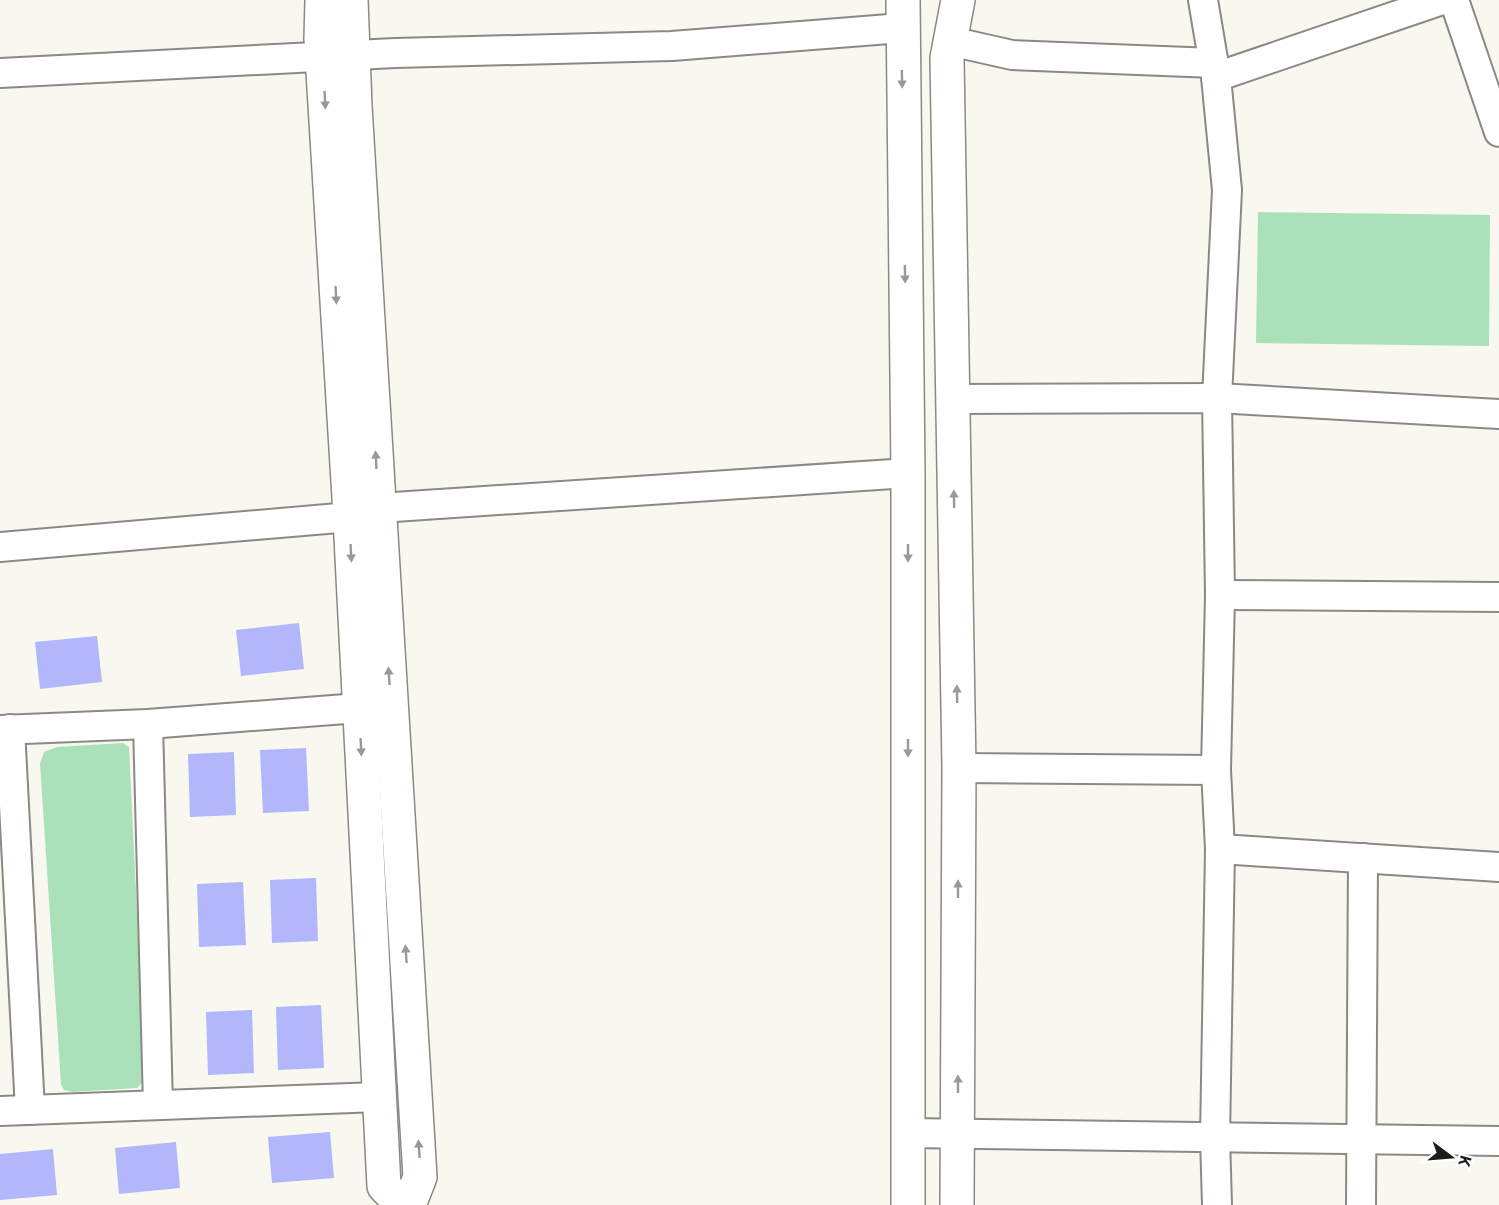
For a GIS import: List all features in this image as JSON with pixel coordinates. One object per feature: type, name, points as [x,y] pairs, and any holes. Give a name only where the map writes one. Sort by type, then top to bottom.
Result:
[{"type":"street","points":[[322,0],[337,57],[364,512],[420,1177],[409,1205]]},
{"type":"street","points":[[337,57],[351,0]]},
{"type":"street","points":[[957,1205],[959,768],[947,58],[958,0]]},
{"type":"street","points":[[1203,0],[1215,70],[1227,190],[1217,398],[1220,595],[1216,770],[1220,849],[1215,1138],[1217,1205]]},
{"type":"street","points":[[950,41],[1012,55],[1215,70],[1442,0]]},
{"type":"street","points":[[1454,0],[1499,132]]},
{"type":"street","points":[[0,73],[337,57],[672,46],[902,14],[908,472],[908,1205]]},
{"type":"street","points":[[953,399],[1217,398],[1499,414]]},
{"type":"street","points":[[0,547],[364,512],[908,472]]},
{"type":"street","points":[[364,512],[359,708],[379,1097],[384,1186],[402,1205]]},
{"type":"street","points":[[1220,595],[1499,597]]},
{"type":"street","points":[[30,1110],[5,730],[148,724],[359,708]]},
{"type":"street","points":[[148,724],[158,1105]]},
{"type":"street","points":[[959,768],[1216,770]]},
{"type":"street","points":[[1220,849],[1499,867]]},
{"type":"street","points":[[1361,1205],[1363,858]]},
{"type":"street","points":[[0,1111],[379,1097]]},
{"type":"street","points":[[908,1133],[1499,1140]]},
{"type":"green space","points":[[1258,212],[1490,215],[1489,346],[1256,343]]},
{"type":"green space","points":[[123,743],[129,747],[145,1079],[137,1088],[72,1092],[64,1090],[61,1084],[40,763],[44,752],[57,747]]},
{"type":"building","points":[[299,623],[304,669],[241,676],[236,630]]},
{"type":"building","points":[[97,636],[102,682],[40,689],[35,642]]},
{"type":"building","points":[[306,748],[309,811],[263,813],[260,750]]},
{"type":"building","points":[[234,752],[236,815],[190,817],[188,754]]},
{"type":"building","points":[[316,878],[318,941],[272,943],[270,880]]},
{"type":"building","points":[[243,882],[246,945],[199,947],[197,884]]},
{"type":"building","points":[[321,1005],[324,1068],[278,1070],[276,1007]]},
{"type":"building","points":[[252,1010],[254,1073],[208,1075],[206,1012]]},
{"type":"building","points":[[330,1132],[334,1178],[272,1183],[268,1137]]},
{"type":"building","points":[[176,1142],[180,1188],[119,1194],[115,1148]]},
{"type":"building","points":[[53,1149],[57,1195],[0,1200],[0,1154]]}]
